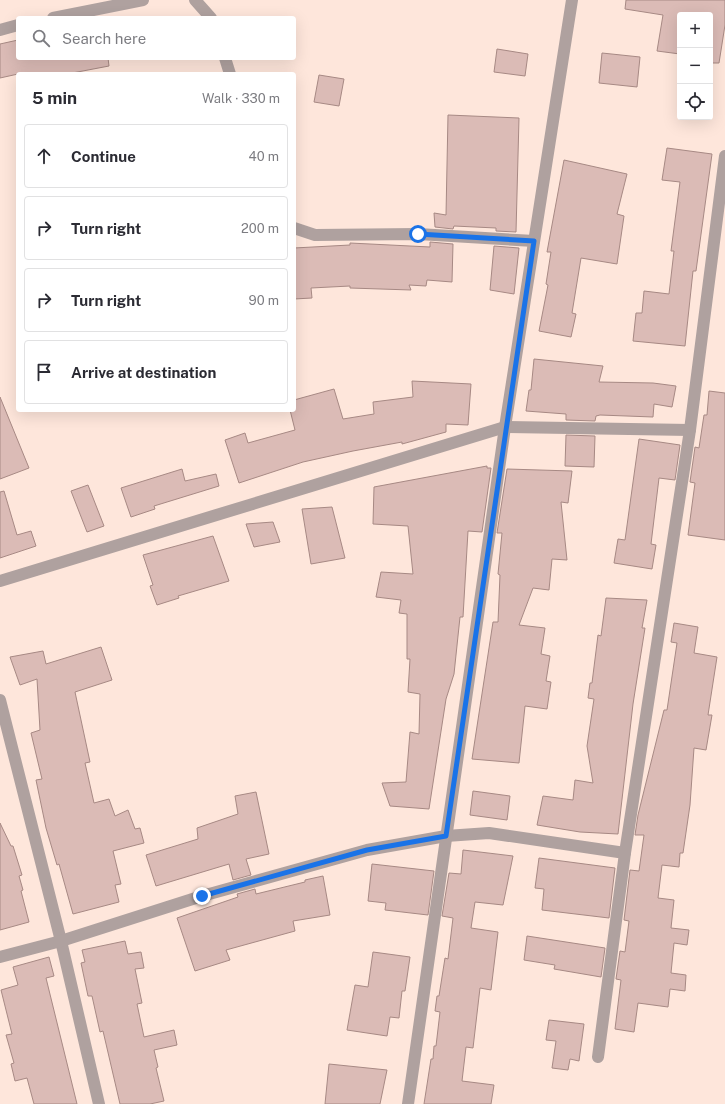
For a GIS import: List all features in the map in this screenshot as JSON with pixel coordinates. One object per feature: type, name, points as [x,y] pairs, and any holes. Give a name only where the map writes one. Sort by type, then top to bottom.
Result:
[{"type":"street","points":[[63,16],[143,0]]},
{"type":"street","points":[[195,0],[209,16]]},
{"type":"street","points":[[408,1104],[505,427],[572,0]]},
{"type":"street","points":[[0,30],[16,26]]},
{"type":"street","points":[[226,60],[229,72]]},
{"type":"street","points":[[598,1056],[625,853],[690,430],[725,156]]},
{"type":"street","points":[[296,229],[315,236],[418,234],[534,241]]},
{"type":"street","points":[[0,581],[505,427],[690,430]]},
{"type":"street","points":[[0,700],[61,941],[99,1104]]},
{"type":"street","points":[[0,958],[61,941],[202,896],[367,850],[446,836],[489,833],[625,853]]},
{"type":"building","points":[[626,0],[725,0],[725,25],[719,63],[713,63],[713,12],[677,12],[677,54],[657,51],[663,15],[625,9]]},
{"type":"building","points":[[16,40],[16,60],[108,60],[109,66],[78,72],[16,72],[16,74],[0,78],[0,44]]},
{"type":"building","points":[[497,49],[528,54],[525,76],[494,72]]},
{"type":"building","points":[[602,53],[640,57],[637,87],[599,83]]},
{"type":"building","points":[[319,75],[344,79],[339,106],[314,102]]},
{"type":"building","points":[[448,115],[519,118],[516,232],[496,231],[496,228],[454,226],[453,229],[435,227],[434,213],[446,215]]},
{"type":"building","points":[[667,148],[712,154],[696,271],[693,271],[685,346],[633,341],[636,313],[642,313],[644,291],[669,294],[674,251],[671,251],[680,182],[662,180]]},
{"type":"building","points":[[564,160],[627,174],[617,214],[624,216],[617,264],[581,258],[572,313],[576,314],[571,337],[539,331],[548,285],[546,284],[551,252],[547,252]]},
{"type":"building","points":[[430,242],[453,244],[452,282],[427,280],[426,286],[409,285],[411,290],[350,288],[350,286],[311,288],[312,298],[296,299],[296,248],[350,245],[350,243],[430,247]]},
{"type":"building","points":[[494,246],[519,248],[514,294],[490,290]]},
{"type":"building","points":[[534,359],[603,366],[599,382],[653,383],[676,386],[672,407],[654,404],[653,417],[600,415],[596,416],[595,421],[566,420],[566,414],[526,411],[529,390],[531,390]]},
{"type":"building","points":[[412,381],[471,384],[468,425],[446,424],[446,432],[402,444],[402,442],[303,462],[239,483],[225,440],[245,433],[248,443],[295,430],[290,412],[296,412],[296,399],[334,389],[343,419],[374,414],[373,402],[413,397]]},
{"type":"building","points":[[709,391],[725,393],[725,540],[688,535],[695,483],[690,482],[695,447],[699,448],[704,415],[707,415]]},
{"type":"building","points":[[0,397],[29,468],[0,479]]},
{"type":"building","points":[[566,435],[595,436],[594,467],[565,466]]},
{"type":"building","points":[[639,439],[680,445],[675,480],[659,478],[651,544],[656,545],[652,569],[614,563],[618,539],[625,540]]},
{"type":"building","points":[[487,466],[487,468],[491,468],[482,532],[468,531],[463,617],[460,617],[454,674],[446,699],[429,809],[390,806],[382,783],[406,782],[410,732],[419,734],[420,694],[408,692],[410,659],[407,659],[407,614],[399,613],[401,600],[376,597],[381,572],[413,574],[408,526],[373,524],[374,487]]},
{"type":"building","points":[[182,469],[185,481],[216,474],[219,486],[154,506],[155,509],[131,517],[121,488]]},
{"type":"building","points":[[507,469],[572,471],[568,503],[561,502],[567,560],[552,559],[549,590],[533,588],[519,625],[545,628],[541,654],[550,656],[546,681],[551,682],[547,709],[525,706],[519,763],[472,759],[493,622],[498,622],[500,575],[498,574],[502,533],[497,533]]},
{"type":"building","points":[[88,485],[104,526],[87,532],[71,491]]},
{"type":"building","points":[[4,491],[17,535],[31,531],[36,546],[0,558],[0,492]]},
{"type":"building","points":[[332,507],[345,558],[311,564],[302,509]]},
{"type":"building","points":[[273,522],[280,542],[254,547],[246,524]]},
{"type":"building","points":[[213,536],[229,581],[178,596],[179,598],[157,605],[150,586],[153,585],[143,555]]},
{"type":"building","points":[[606,598],[647,600],[642,628],[645,628],[633,704],[618,834],[580,832],[537,825],[543,796],[573,800],[575,780],[593,783],[587,746],[594,699],[588,698],[590,683],[592,683],[598,635],[601,636]]},
{"type":"building","points":[[674,623],[698,627],[694,653],[717,657],[708,715],[712,715],[706,750],[694,748],[690,805],[683,853],[680,853],[679,867],[662,865],[658,898],[674,900],[671,928],[689,930],[687,945],[674,943],[671,973],[686,975],[685,991],[670,989],[668,1007],[638,1003],[634,1032],[615,1029],[621,980],[616,979],[620,951],[625,952],[629,921],[624,920],[630,870],[639,871],[644,835],[635,835],[638,815],[664,710],[667,710],[677,643],[671,642]]},
{"type":"building","points":[[101,647],[112,680],[75,692],[90,762],[85,763],[94,803],[109,799],[115,816],[128,810],[135,829],[140,828],[144,843],[113,851],[121,884],[115,885],[119,902],[73,914],[59,864],[57,865],[46,828],[36,780],[42,779],[31,733],[40,730],[37,679],[20,685],[10,657],[43,651],[46,664]]},
{"type":"building","points":[[473,791],[510,796],[507,820],[470,815]]},
{"type":"building","points":[[256,792],[269,854],[246,859],[251,875],[233,880],[229,864],[156,886],[146,855],[198,839],[197,828],[238,814],[235,796]]},
{"type":"building","points":[[0,823],[11,846],[13,846],[22,875],[19,876],[23,890],[21,891],[29,922],[0,930]]},
{"type":"building","points":[[463,850],[513,856],[503,905],[475,902],[471,928],[498,932],[491,990],[480,988],[473,1048],[466,1047],[462,1081],[494,1085],[491,1104],[424,1104],[431,1059],[433,1059],[434,1046],[436,1046],[440,1012],[435,1011],[437,996],[439,996],[445,958],[448,959],[453,918],[442,916],[449,873],[461,874]]},
{"type":"building","points":[[539,858],[615,868],[609,918],[542,910],[544,889],[535,888]]},
{"type":"building","points":[[372,864],[434,871],[428,915],[385,910],[386,903],[368,901]]},
{"type":"building","points":[[323,876],[330,915],[293,921],[295,931],[226,950],[230,960],[195,971],[177,918],[238,897],[237,894],[255,889],[256,894]]},
{"type":"building","points":[[527,936],[605,948],[601,977],[554,969],[555,965],[524,960]]},
{"type":"building","points":[[125,941],[128,954],[141,952],[144,968],[135,969],[142,1003],[137,1004],[144,1037],[174,1030],[177,1045],[154,1050],[158,1067],[156,1068],[164,1101],[150,1104],[120,1104],[103,1031],[100,1032],[92,996],[88,996],[81,963],[85,962],[82,950]]},
{"type":"building","points":[[373,952],[410,957],[405,991],[402,991],[399,1018],[390,1017],[387,1036],[347,1030],[355,985],[368,987]]},
{"type":"building","points":[[49,957],[54,976],[46,978],[77,1104],[34,1104],[27,1078],[15,1081],[11,1064],[14,1063],[6,1035],[12,1034],[1,990],[18,985],[13,967]]},
{"type":"building","points":[[549,1020],[584,1024],[579,1061],[570,1059],[568,1070],[552,1068],[556,1041],[546,1040]]},
{"type":"building","points":[[329,1064],[387,1070],[380,1104],[325,1104]]},
{"type":"route","points":[[202,896],[367,850],[446,836],[505,427],[534,241],[418,234]]}]
